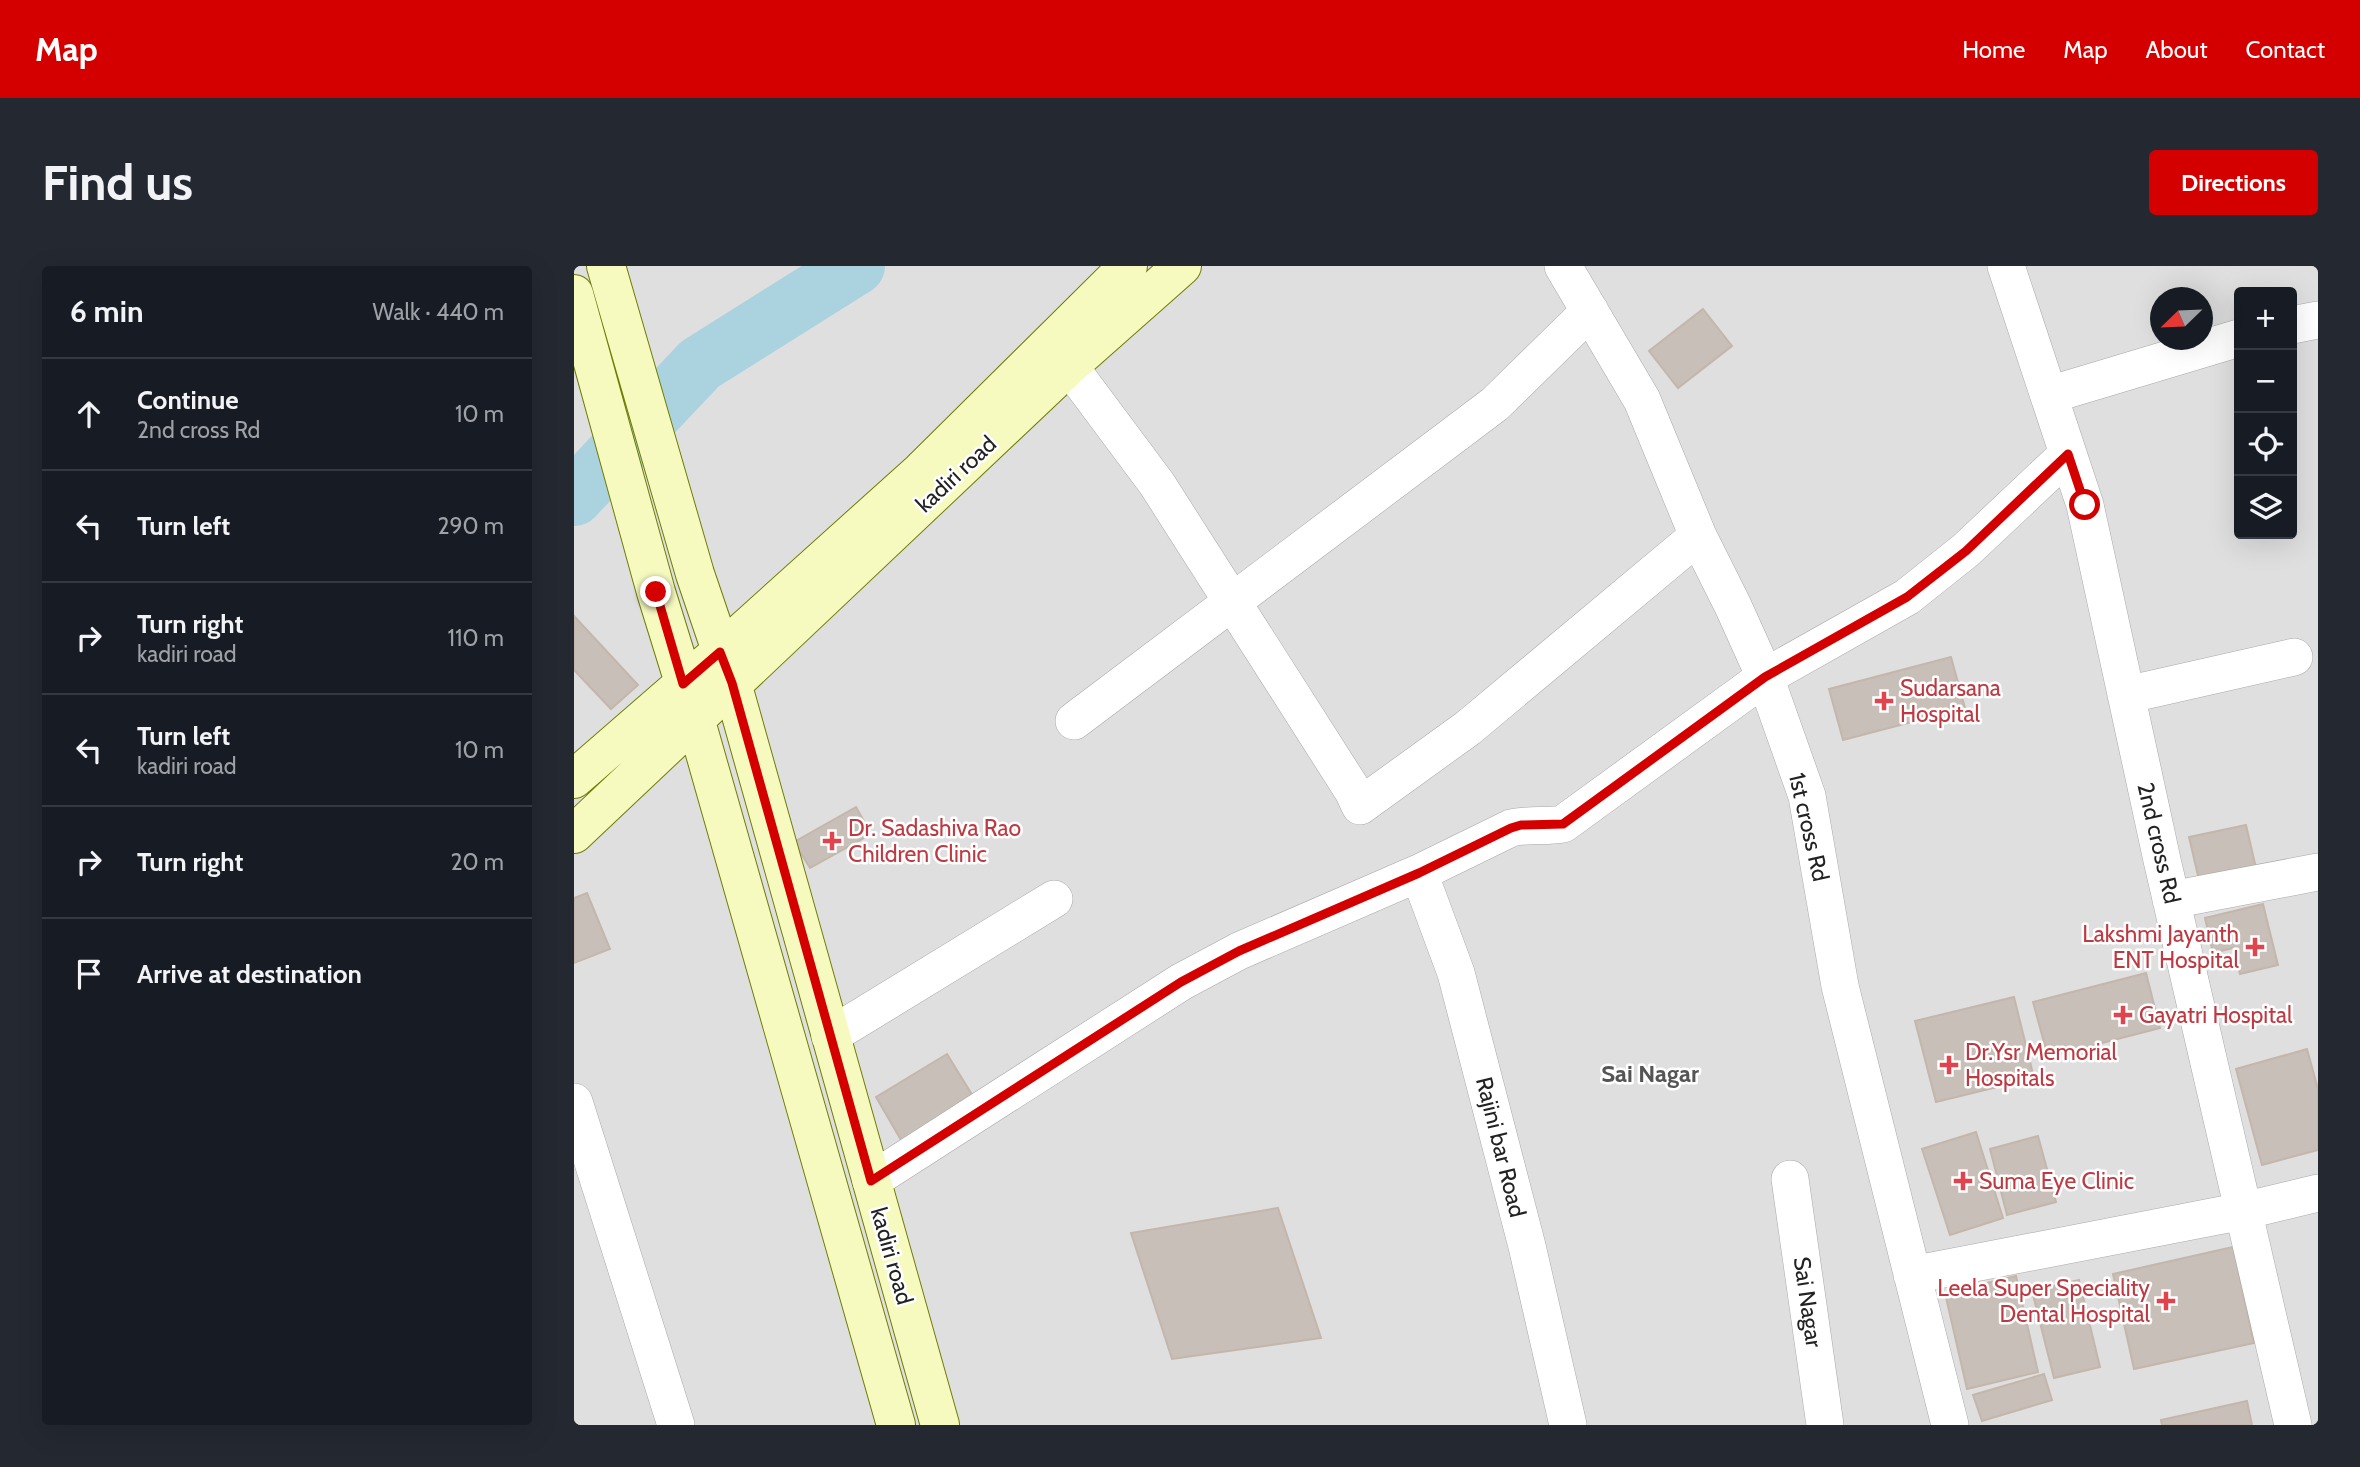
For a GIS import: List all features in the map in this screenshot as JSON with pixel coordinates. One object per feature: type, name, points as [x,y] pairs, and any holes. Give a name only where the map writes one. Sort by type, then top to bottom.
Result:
[{"type":"main road","points":[[606,266],[695,574],[726,668]]},
{"type":"main road","name":"kadiri road","points":[[726,668],[1128,266]]},
{"type":"main road","name":"kadiri road","points":[[897,1425],[689,701],[1182,266]]},
{"type":"main road","points":[[578,307],[656,592],[689,701]]},
{"type":"main road","name":"kadiri road","points":[[726,668],[940,1425]]},
{"type":"main road","points":[[574,779],[689,701]]},
{"type":"main road","points":[[574,834],[689,701]]},
{"type":"street","name":"1st cross Rd","points":[[1563,266],[1642,400],[1698,536],[1765,677],[1807,796],[1840,986],[1950,1425]]},
{"type":"street","name":"2nd cross Rd","points":[[2006,266],[2085,505],[2171,900],[2293,1425]]},
{"type":"street","points":[[1074,721],[1495,404],[1590,312]]},
{"type":"street","points":[[2297,325],[2318,320]]},
{"type":"street","points":[[2049,395],[2234,340]]},
{"type":"street","points":[[1069,366],[1157,484],[1360,806],[1468,729],[1698,536]]},
{"type":"street","points":[[871,1181],[1181,982],[1239,951],[1419,873],[1511,828],[1521,825],[1563,824],[1765,677],[1907,597],[1966,551],[2068,454]]},
{"type":"street","points":[[2126,695],[2294,657]]},
{"type":"street","points":[[2171,900],[2318,872]]},
{"type":"street","name":"Rajini bar Road","points":[[1419,873],[1456,973],[1527,1246],[1569,1425]]},
{"type":"street","points":[[830,1036],[1054,899]]},
{"type":"street","points":[[574,1102],[676,1425]]},
{"type":"street","name":"Sai Nagar","points":[[1790,1179],[1825,1425]]},
{"type":"street","points":[[1912,1275],[2243,1211],[2318,1193]]},
{"type":"shaded area","points":[[574,266],[2318,266],[2318,1425],[574,1425]]},
{"type":"building","points":[[1703,309],[1732,346],[1678,388],[1649,351]]},
{"type":"building","points":[[574,616],[638,685],[611,709],[574,670]]},
{"type":"building","points":[[1951,657],[1965,708],[1843,740],[1829,689]]},
{"type":"building","points":[[856,807],[871,834],[810,868],[794,842]]},
{"type":"building","points":[[2246,825],[2256,868],[2199,880],[2189,837]]},
{"type":"building","points":[[587,893],[610,949],[574,963],[574,898]]},
{"type":"building","points":[[2263,904],[2278,965],[2240,974],[2233,948],[2213,953],[2205,918]]},
{"type":"building","points":[[2146,973],[2160,1028],[2048,1057],[2033,1002]]},
{"type":"building","points":[[2014,997],[2034,1078],[1936,1102],[1915,1021]]},
{"type":"building","points":[[2307,1049],[2318,1089],[2318,1150],[2262,1165],[2236,1069]]},
{"type":"building","points":[[947,1054],[976,1101],[904,1145],[876,1097]]},
{"type":"building","points":[[1976,1132],[2003,1218],[1950,1235],[1922,1149]]},
{"type":"building","points":[[2038,1136],[2056,1202],[2007,1215],[1990,1149]]},
{"type":"building","points":[[1278,1208],[1321,1338],[1172,1359],[1131,1233]]},
{"type":"building","points":[[2233,1247],[2254,1343],[2134,1369],[2113,1274]]},
{"type":"building","points":[[2016,1276],[2038,1372],[1967,1389],[1945,1293]]},
{"type":"building","points":[[2079,1280],[2100,1367],[2054,1378],[2032,1291]]},
{"type":"building","points":[[2044,1374],[2052,1400],[1982,1421],[1973,1395]]},
{"type":"building","points":[[2247,1401],[2252,1425],[2162,1425],[2161,1420]]},
{"type":"waterway","points":[[574,497],[700,364],[856,266]]},
{"type":"place","name":"Sudarsana Hospital","points":[[1884,701]]},
{"type":"place","name":"Dr. Sadashiva Rao Children Clinic","points":[[832,841]]},
{"type":"place","name":"Lakshmi Jayanth ENT Hospital","points":[[2255,947]]},
{"type":"place","name":"Gayatri Hospital","points":[[2123,1015]]},
{"type":"place","name":"Dr.Ysr Memorial Hospitals","points":[[1949,1065]]},
{"type":"place","name":"Suma Eye Clinic","points":[[1963,1181]]},
{"type":"place","name":"Leela Super Speciality Dental Hospital","points":[[2166,1301]]},
{"type":"district","name":"Sai Nagar","points":[[1650,1074]]},
{"type":"route","points":[[656,592],[683,684],[720,652],[732,683],[871,1181],[1181,982],[1239,951],[1419,873],[1511,828],[1521,825],[1563,824],[1765,677],[1907,597],[1966,551],[2068,454],[2085,505]]}]
